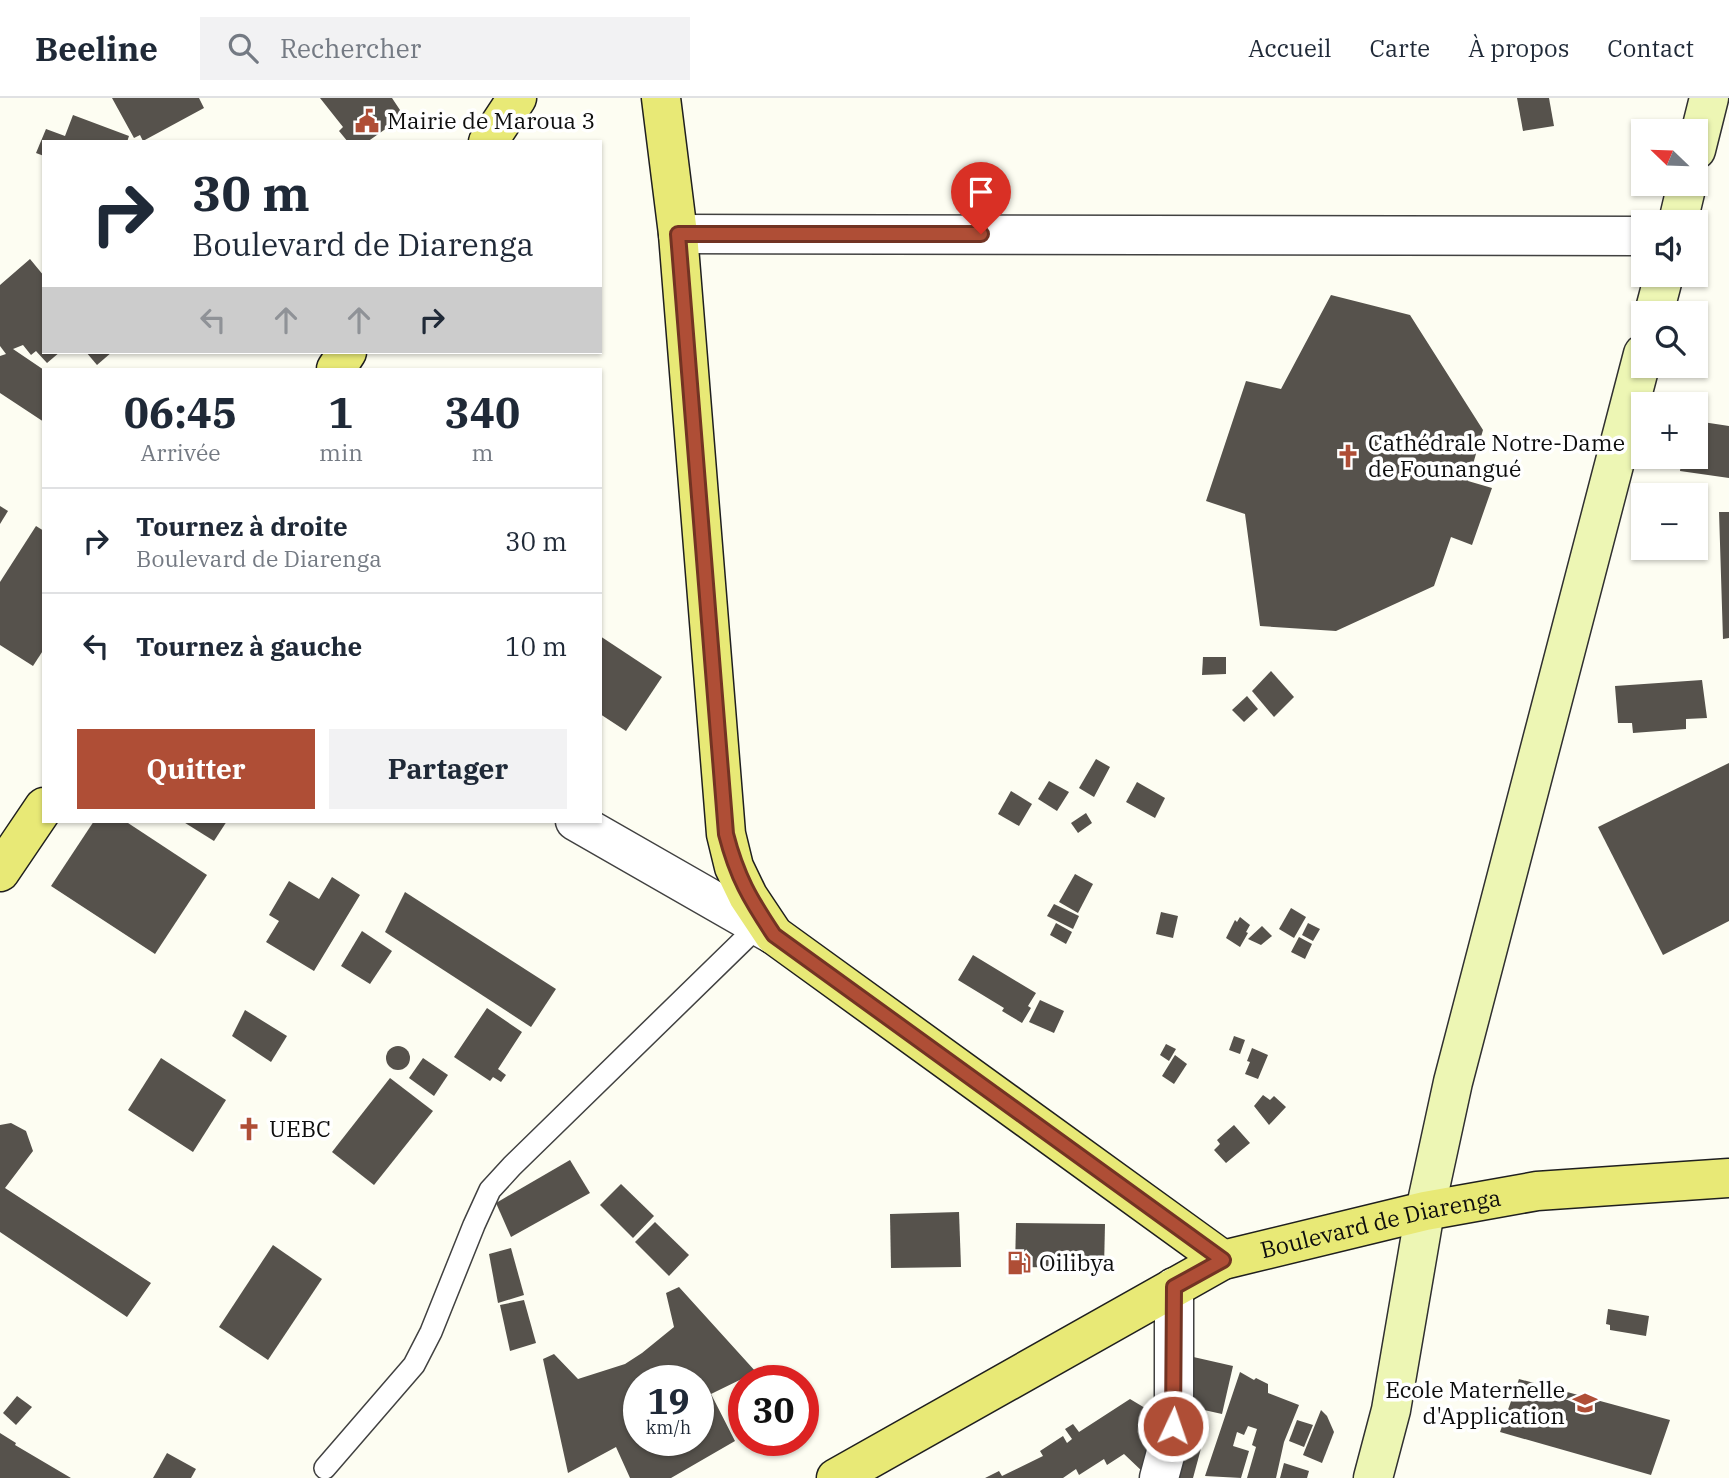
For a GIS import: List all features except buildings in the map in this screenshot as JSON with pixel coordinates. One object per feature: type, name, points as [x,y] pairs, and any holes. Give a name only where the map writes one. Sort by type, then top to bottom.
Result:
[{"type":"main road","points":[[489,140],[517,98]]},
{"type":"main road","points":[[660,98],[678,234],[726,834],[734,867],[743,886],[766,931],[1223,1260]]},
{"type":"main road","points":[[1704,119],[1709,98]]},
{"type":"main road","points":[[1373,1478],[1391,1410],[1425,1211],[1453,1082],[1637,378]]},
{"type":"main road","points":[[0,872],[42,810]]},
{"type":"main road","name":"Boulevard de Diarenga","points":[[836,1478],[1223,1260],[1425,1211],[1536,1191],[1729,1178]]},
{"type":"street","points":[[678,234],[1631,236]]},
{"type":"street","points":[[578,823],[766,931]]},
{"type":"street","points":[[1159,1478],[1173,1426],[1174,1287]]},
{"type":"lane","points":[[325,1468],[414,1365],[431,1332],[490,1190],[512,1166],[766,931]]},
{"type":"place","name":"Mairie de Maroua 3","points":[[367,121]]},
{"type":"place","name":"Cathédrale Notre-Dame de Founangué","points":[[1348,456]]},
{"type":"place","name":"UEBC","points":[[249,1129]]},
{"type":"place","name":"Oilibya","points":[[1019,1263]]},
{"type":"place","name":"Ecole Maternelle d'Application","points":[[1585,1403]]},
{"type":"route","points":[[981,234],[678,234],[726,834],[734,867],[748,896],[774,935],[1223,1260],[1174,1287],[1173,1426]]}]
